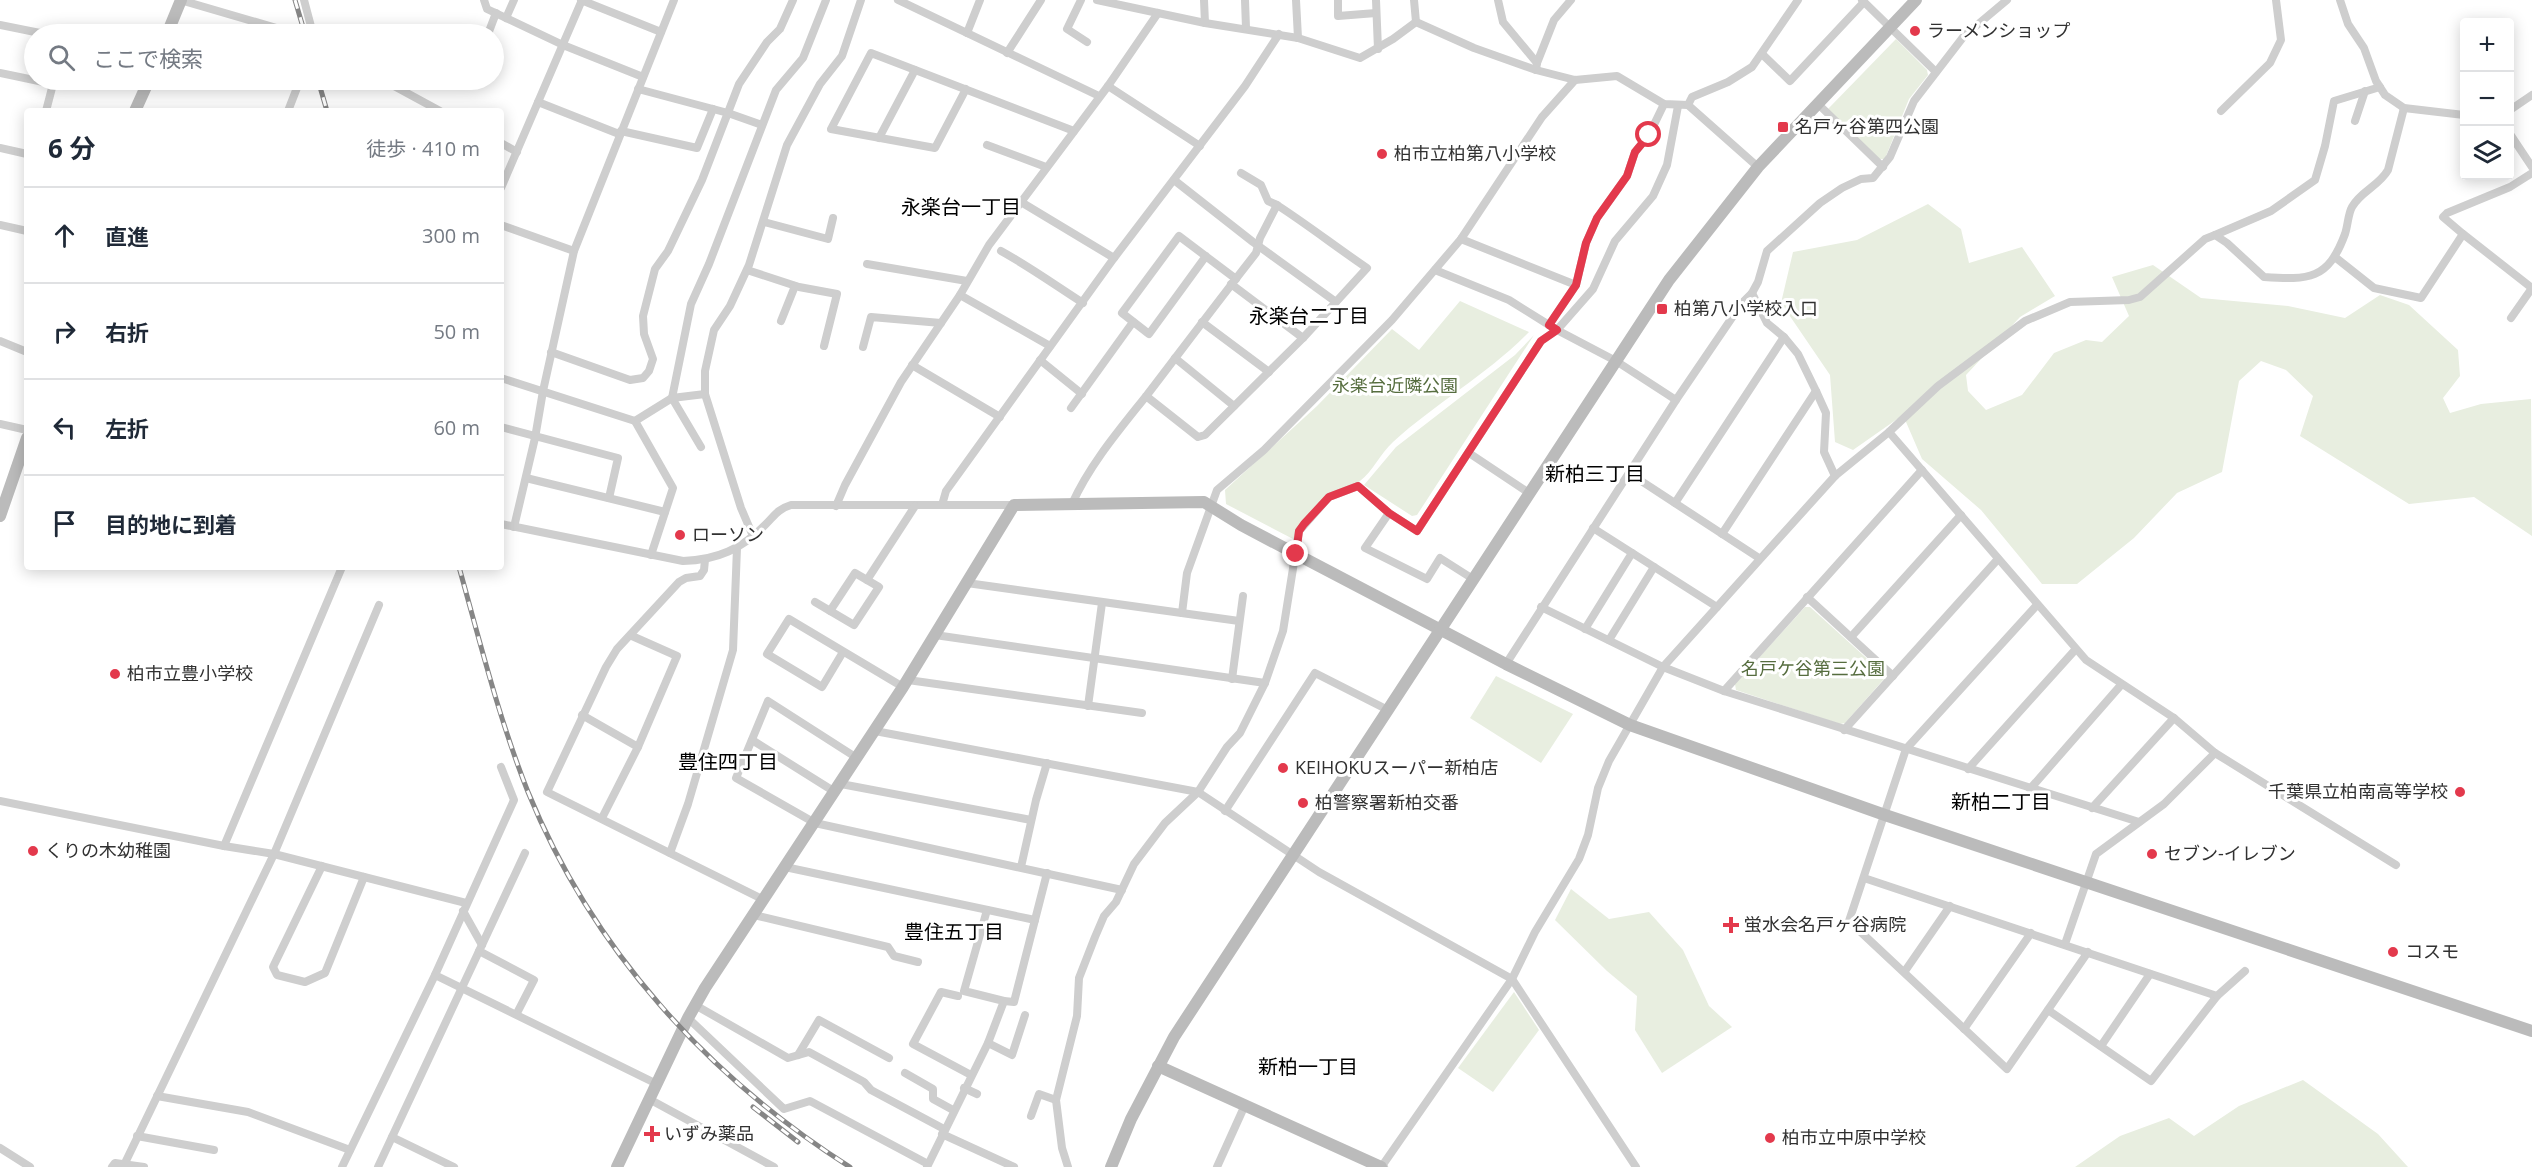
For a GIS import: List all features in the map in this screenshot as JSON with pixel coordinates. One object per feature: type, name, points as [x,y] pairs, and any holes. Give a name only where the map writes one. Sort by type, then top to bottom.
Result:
[{"type":"street","points":[[171,24],[180,0],[263,24]]},
{"type":"street","points":[[304,0],[310,24]]},
{"type":"street","points":[[484,0],[487,9],[562,45],[643,77]]},
{"type":"street","points":[[506,18],[514,0]]},
{"type":"street","points":[[504,181],[582,0],[661,32]]},
{"type":"street","points":[[514,527],[574,251],[674,0]]},
{"type":"street","points":[[552,352],[630,380],[643,378],[649,371],[653,359],[644,334],[644,316],[655,269],[678,231],[702,180],[739,84],[766,42],[780,29],[793,0]]},
{"type":"street","points":[[702,447],[672,398],[690,304],[709,264],[776,90],[803,58],[826,0]]},
{"type":"street","points":[[753,536],[741,508],[705,394],[705,371],[714,330],[730,306],[747,270],[787,145],[820,84],[842,56],[861,0]]},
{"type":"street","points":[[898,0],[1099,96]]},
{"type":"street","points":[[968,33],[980,0]]},
{"type":"street","points":[[1006,53],[1041,0]]},
{"type":"street","points":[[1081,0],[1067,30],[1087,42]]},
{"type":"street","points":[[1097,0],[1205,23],[1298,38],[1360,58],[1378,49],[1416,22]]},
{"type":"street","points":[[1204,0],[1205,23]]},
{"type":"street","points":[[1245,0],[1246,28]]},
{"type":"street","points":[[1296,0],[1298,38]]},
{"type":"street","points":[[1338,0],[1338,16],[1376,13]]},
{"type":"street","points":[[1376,0],[1378,49]]},
{"type":"street","points":[[1414,0],[1416,22]]},
{"type":"street","points":[[1498,0],[1503,22],[1536,67]]},
{"type":"street","points":[[1536,67],[1554,20],[1572,0]]},
{"type":"street","points":[[1688,105],[1692,97],[1728,82],[1752,67],[1798,0]]},
{"type":"street","points":[[1111,1167],[1131,1119],[1185,1018],[1669,280],[1758,167],[1916,0]]},
{"type":"street","points":[[1506,664],[1676,400],[1742,303],[1752,293],[1767,251],[1820,203],[1842,188],[1861,179],[1873,178],[1883,168],[1914,101],[1964,36],[2007,0]]},
{"type":"street","points":[[2221,111],[2270,63],[2281,40],[2276,0]]},
{"type":"street","points":[[2340,0],[2348,24],[2364,48],[2385,95],[2404,108],[2460,114]]},
{"type":"street","points":[[1762,54],[1790,81],[1863,1],[1936,72]]},
{"type":"street","points":[[492,24],[496,13]]},
{"type":"street","points":[[836,506],[845,485],[912,365],[960,295],[990,245],[1108,86],[1158,13]]},
{"type":"street","points":[[1416,22],[1474,48],[1575,80],[1617,76],[1664,104],[1688,105],[1758,167]]},
{"type":"street","points":[[0,25],[24,30]]},
{"type":"street","points":[[942,505],[946,491],[1114,258],[1245,86],[1279,34]]},
{"type":"street","points":[[966,89],[935,148],[831,129],[871,53],[966,89],[1074,131]]},
{"type":"street","points":[[879,138],[915,70]]},
{"type":"street","points":[[0,73],[24,78]]},
{"type":"street","points":[[1182,614],[1187,573],[1217,490],[1264,450],[1353,362],[1435,270],[1461,239],[1542,117],[1575,80]]},
{"type":"street","points":[[1108,86],[1200,146]]},
{"type":"street","points":[[1158,1066],[1382,1167],[1512,979],[1534,932],[1579,859],[1609,761],[1663,667],[1835,476],[1889,432],[1938,386],[2025,321],[2070,302],[2129,300],[2140,297],[2205,239],[2271,211],[2315,180],[2325,147],[2334,101],[2380,87]]},
{"type":"street","points":[[638,88],[729,113],[762,125]]},
{"type":"street","points":[[47,108],[51,90]]},
{"type":"street","points":[[136,108],[144,90]]},
{"type":"street","points":[[289,108],[296,90]]},
{"type":"street","points":[[401,90],[434,108]]},
{"type":"street","points":[[2355,122],[2365,92]]},
{"type":"street","points":[[2514,107],[2532,95]]},
{"type":"street","points":[[538,102],[620,132],[697,148],[713,109]]},
{"type":"street","points":[[1817,103],[1883,168]]},
{"type":"street","points":[[1549,325],[1576,285],[1586,243],[1597,218],[1627,176],[1635,152],[1649,135],[1664,104]]},
{"type":"street","points":[[1068,1167],[1062,1148],[1056,1100],[1077,1016],[1078,978],[1104,916],[1116,902],[1134,864],[1159,831],[1198,792],[1227,747],[1240,734],[1265,683],[1283,631],[1299,531],[1329,497],[1358,486],[1389,513],[1417,531],[1541,341],[1557,330],[1593,289],[1616,241],[1653,196],[1667,165],[1678,106]]},
{"type":"street","points":[[2215,235],[2264,277],[2302,277],[2323,272],[2335,257],[2352,207],[2366,191],[2383,179],[2388,170],[2404,108]]},
{"type":"street","points":[[2514,140],[2532,167]]},
{"type":"street","points":[[504,145],[517,152]]},
{"type":"street","points":[[987,145],[1046,167]]},
{"type":"street","points":[[0,148],[24,153]]},
{"type":"street","points":[[1146,396],[1198,437],[1205,435],[1303,338],[1367,268],[1330,243],[1317,230],[1268,201],[1261,184],[1241,172]]},
{"type":"street","points":[[2511,318],[2532,288],[2443,217],[2447,213],[2510,187],[2532,173]]},
{"type":"street","points":[[1174,180],[1258,246],[1336,302]]},
{"type":"street","points":[[1021,202],[1114,258]]},
{"type":"street","points":[[1072,504],[1078,489],[1101,455],[1256,253],[1277,205]]},
{"type":"street","points":[[764,222],[828,239],[833,218]]},
{"type":"street","points":[[0,225],[24,230]]},
{"type":"street","points":[[504,226],[574,251]]},
{"type":"street","points":[[2335,257],[2374,288],[2421,298],[2463,234]]},
{"type":"street","points":[[1206,256],[1149,334],[1122,313],[1179,236],[1206,256],[1303,338]]},
{"type":"street","points":[[1461,239],[1576,285]]},
{"type":"street","points":[[1001,251],[1042,274],[1048,281],[1083,303]]},
{"type":"street","points":[[867,264],[967,281]]},
{"type":"street","points":[[747,270],[795,286],[837,294],[824,346]]},
{"type":"street","points":[[1435,270],[1509,300],[1557,330],[1616,361],[1676,400]]},
{"type":"street","points":[[781,321],[795,286]]},
{"type":"street","points":[[1752,293],[1767,323],[1784,337],[1798,354],[1826,413],[1824,452],[1835,476]]},
{"type":"street","points":[[960,295],[1050,346]]},
{"type":"street","points":[[863,347],[871,317],[941,323]]},
{"type":"street","points":[[1071,408],[1133,322]]},
{"type":"street","points":[[1202,322],[1269,372]]},
{"type":"street","points":[[1675,503],[1784,337]]},
{"type":"street","points":[[0,341],[24,351]]},
{"type":"street","points":[[1175,358],[1234,406]]},
{"type":"street","points":[[1040,360],[1082,393]]},
{"type":"street","points":[[912,365],[1000,417]]},
{"type":"street","points":[[504,379],[635,421],[673,488],[651,555]]},
{"type":"street","points":[[1722,534],[1816,391]]},
{"type":"street","points":[[635,421],[672,398],[705,394]]},
{"type":"street","points":[[0,424],[24,429]]},
{"type":"street","points":[[504,428],[618,459],[609,498]]},
{"type":"street","points":[[1889,432],[2075,650],[2121,685],[2174,718],[2215,753],[2396,865]]},
{"type":"street","points":[[0,516],[24,447]]},
{"type":"street","points":[[1469,453],[1529,493]]},
{"type":"street","points":[[1724,691],[1922,470]]},
{"type":"street","points":[[1629,473],[1760,558]]},
{"type":"street","points":[[526,478],[665,512]]},
{"type":"street","points":[[504,525],[683,561],[705,560],[737,548],[753,536],[778,509],[791,505],[915,506],[1199,501],[1211,504],[1241,525],[1506,664],[1630,724],[1884,815],[2532,1031]]},
{"type":"street","points":[[617,1167],[695,1005],[906,683],[1014,505]]},
{"type":"street","points":[[867,580],[915,506]]},
{"type":"street","points":[[1389,513],[1365,548],[1427,579],[1440,558],[1473,579]]},
{"type":"street","points":[[1851,637],[1961,515]]},
{"type":"street","points":[[1593,528],[1717,607]]},
{"type":"street","points":[[670,853],[688,804],[733,650],[737,548]]},
{"type":"street","points":[[1585,628],[1632,553]]},
{"type":"street","points":[[1844,730],[1998,559]]},
{"type":"street","points":[[705,560],[705,570],[700,576],[686,578],[679,582],[665,595],[632,636],[617,649],[582,715],[547,792],[764,900]]},
{"type":"street","points":[[1609,640],[1654,567]]},
{"type":"street","points":[[224,846],[341,570]]},
{"type":"street","points":[[815,602],[830,611],[854,625],[879,587],[855,573],[830,611]]},
{"type":"street","points":[[967,583],[1239,621]]},
{"type":"street","points":[[1232,679],[1243,596]]},
{"type":"street","points":[[1807,597],[1893,676]]},
{"type":"street","points":[[1088,706],[1102,603]]},
{"type":"street","points":[[125,1162],[274,854],[379,605]]},
{"type":"street","points":[[2037,605],[1906,749],[1849,921],[2007,1069],[2088,952]]},
{"type":"street","points":[[1541,607],[1663,667],[1724,691],[2139,822]]},
{"type":"street","points":[[843,652],[822,687],[766,654],[789,619],[843,652],[906,683],[1142,713]]},
{"type":"street","points":[[935,635],[1265,683]]},
{"type":"street","points":[[602,818],[638,747],[677,656],[632,636]]},
{"type":"street","points":[[1968,769],[2075,650]]},
{"type":"street","points":[[1225,811],[1315,673],[1388,710]]},
{"type":"street","points":[[2030,789],[2121,685]]},
{"type":"street","points":[[857,758],[768,700],[736,778],[814,823],[1122,890]]},
{"type":"street","points":[[582,715],[638,747]]},
{"type":"street","points":[[2092,808],[2174,718]]},
{"type":"street","points":[[875,731],[1198,792],[1319,872],[1512,979],[1636,1167]]},
{"type":"street","points":[[752,740],[838,788],[1031,820]]},
{"type":"street","points":[[2065,945],[2096,854],[2179,790],[2215,753]]},
{"type":"street","points":[[1022,867],[1031,820],[1047,763]]},
{"type":"street","points":[[342,1167],[435,975],[514,800],[501,767]]},
{"type":"street","points":[[0,801],[274,854],[364,877],[465,907]]},
{"type":"street","points":[[378,1167],[525,853]]},
{"type":"street","points":[[322,866],[273,967],[277,975],[305,982],[325,973],[364,877]]},
{"type":"street","points":[[785,867],[1035,920]]},
{"type":"street","points":[[987,910],[964,991],[1014,1002],[1047,873]]},
{"type":"street","points":[[1864,878],[2217,996]]},
{"type":"street","points":[[1905,971],[1950,906]]},
{"type":"street","points":[[465,907],[480,948],[534,980],[518,1013]]},
{"type":"street","points":[[754,915],[888,947],[894,956],[918,962]]},
{"type":"street","points":[[1964,1029],[2031,933]]},
{"type":"street","points":[[2048,1011],[2151,1081],[2217,996],[2245,971]]},
{"type":"street","points":[[2101,1046],[2150,974]]},
{"type":"street","points":[[435,975],[518,1013],[657,1084]]},
{"type":"street","points":[[958,996],[941,992],[913,1044],[971,1075]]},
{"type":"street","points":[[688,1018],[784,1109],[810,1101],[928,1166],[987,1043],[1004,1001]]},
{"type":"street","points":[[695,1005],[788,1058],[809,1052],[864,1082],[871,1090],[943,1132],[1014,1167]]},
{"type":"street","points":[[987,1043],[1012,1055],[1025,1015]]},
{"type":"street","points":[[798,1055],[819,1020],[889,1058]]},
{"type":"street","points":[[905,1073],[933,1089],[933,1099],[953,1110]]},
{"type":"street","points":[[964,1088],[977,1094]]},
{"type":"street","points":[[1031,1116],[1039,1094],[1056,1100]]},
{"type":"street","points":[[157,1096],[248,1112],[350,1150]]},
{"type":"street","points":[[649,1099],[774,1167]]},
{"type":"street","points":[[1217,1167],[1245,1105]]},
{"type":"street","points":[[137,1136],[214,1150]]},
{"type":"street","points":[[392,1137],[454,1167]]},
{"type":"street","points":[[0,1148],[30,1167]]},
{"type":"street","points":[[112,1167],[115,1162],[144,1167]]},
{"type":"green space","points":[[1896,39],[1927,70],[1928,75],[1909,99],[1886,156],[1884,159],[1879,159],[1828,109]]},
{"type":"green space","points":[[1928,204],[1961,229],[1969,263],[2022,247],[2055,296],[2020,317],[1966,375],[1968,391],[1986,410],[2022,395],[2054,353],[2086,340],[2102,342],[2129,316],[2112,277],[2153,265],[2201,298],[2288,306],[2345,318],[2380,295],[2409,305],[2458,350],[2460,376],[2443,398],[2450,413],[2481,404],[2531,399],[2532,536],[2474,497],[2409,504],[2300,436],[2313,396],[2286,370],[2261,361],[2239,381],[2222,472],[2177,493],[2134,538],[2077,584],[2042,584],[1981,510],[1922,459],[1903,415],[1853,450],[1835,442],[1830,375],[1781,303],[1793,252],[1857,240]]},
{"type":"green space","name":"永楽台近隣公園","points":[[1460,301],[1529,332],[1393,442],[1360,481],[1325,497],[1304,521],[1295,540],[1226,504],[1225,490],[1317,406],[1392,329],[1419,350]]},
{"type":"green space","points":[[1534,335],[1417,515],[1412,516],[1364,485],[1396,447],[1515,355]]},
{"type":"green space","name":"名戸ケ谷第三公園","points":[[1805,607],[1810,607],[1884,674],[1884,679],[1845,723],[1840,724],[1736,690],[1735,684]]},
{"type":"green space","points":[[1496,676],[1573,714],[1541,763],[1470,718]]},
{"type":"green space","points":[[1571,889],[1609,919],[1649,912],[1683,950],[1709,1006],[1732,1027],[1662,1073],[1635,1030],[1637,996],[1607,971],[1555,920]]},
{"type":"green space","points":[[1514,992],[1539,1030],[1493,1092],[1458,1068]]},
{"type":"green space","points":[[2303,1080],[2378,1134],[2408,1167],[2075,1167],[2120,1136],[2169,1118],[2194,1136],[2239,1106]]},
{"type":"railway","points":[[295,0],[302,24]]},
{"type":"railway","points":[[321,90],[326,108]]},
{"type":"railway","points":[[460,570],[490,680],[528,792],[554,849],[585,904],[621,956],[660,1005],[703,1050],[749,1093],[850,1167]]},
{"type":"railway","points":[[753,1107],[798,1142]]},
{"type":"place","name":"ラーメンショップ","points":[[1915,31]]},
{"type":"place","name":"名戸ヶ谷第四公園","points":[[1783,127]]},
{"type":"place","name":"柏市立柏第八小学校","points":[[1382,154]]},
{"type":"place","name":"柏第八小学校入口","points":[[1662,309]]},
{"type":"place","name":"ローソン","points":[[680,535]]},
{"type":"place","name":"柏市立豊小学校","points":[[115,674]]},
{"type":"place","name":"KEIHOKUスーパー新柏店","points":[[1283,768]]},
{"type":"place","name":"千葉県立柏南高等学校","points":[[2460,792]]},
{"type":"place","name":"柏警察署新柏交番","points":[[1303,803]]},
{"type":"place","name":"くりの木幼稚園","points":[[33,851]]},
{"type":"place","name":"セブン-イレブン","points":[[2152,854]]},
{"type":"place","name":"蛍水会名戸ヶ谷病院","points":[[1731,925]]},
{"type":"place","name":"コスモ","points":[[2393,952]]},
{"type":"place","name":"いずみ薬品","points":[[652,1134]]},
{"type":"place","name":"柏市立中原中学校","points":[[1770,1138]]},
{"type":"district","name":"永楽台一丁目","points":[[961,207]]},
{"type":"district","name":"永楽台二丁目","points":[[1309,316]]},
{"type":"district","name":"新柏三丁目","points":[[1595,474]]},
{"type":"district","name":"豊住四丁目","points":[[728,762]]},
{"type":"district","name":"新柏二丁目","points":[[2001,802]]},
{"type":"district","name":"豊住五丁目","points":[[954,932]]},
{"type":"district","name":"新柏一丁目","points":[[1308,1067]]},
{"type":"route","points":[[1296,554],[1299,531],[1304,524],[1329,497],[1358,486],[1389,513],[1417,531],[1541,341],[1557,330],[1549,325],[1576,285],[1586,243],[1597,218],[1627,176],[1635,152],[1649,135]]}]
